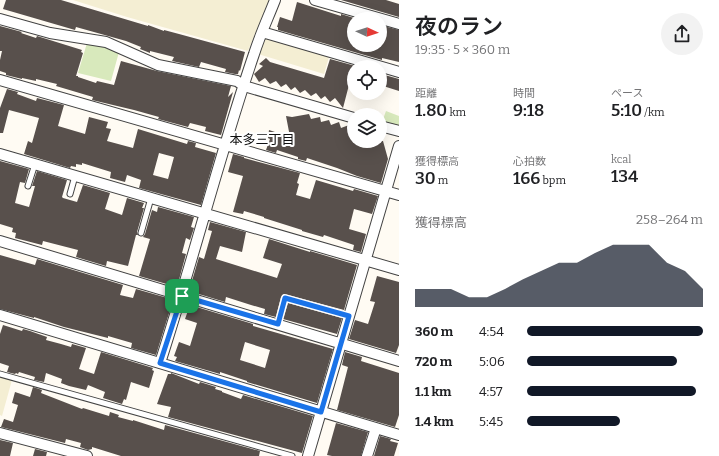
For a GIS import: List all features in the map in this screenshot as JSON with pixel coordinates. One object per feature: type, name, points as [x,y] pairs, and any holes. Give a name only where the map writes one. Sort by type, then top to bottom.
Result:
[{"type":"street","points":[[160,363],[182,296],[225,146],[254,53],[274,0]]},
{"type":"street","points":[[315,0],[399,24]]},
{"type":"street","points":[[0,19],[50,33],[106,42],[158,65],[237,81],[244,86],[347,116]]},
{"type":"street","points":[[262,32],[399,72]]},
{"type":"street","points":[[0,80],[399,195]]},
{"type":"street","points":[[387,128],[399,131]]},
{"type":"street","points":[[308,456],[399,146]]},
{"type":"street","points":[[0,154],[399,270]]},
{"type":"street","points":[[0,241],[399,360]]},
{"type":"street","points":[[0,315],[399,435]]},
{"type":"street","points":[[368,456],[376,428]]},
{"type":"street","points":[[0,433],[87,456]]},
{"type":"lane","points":[[28,186],[35,164]]},
{"type":"lane","points":[[70,194],[75,176]]},
{"type":"lane","points":[[141,234],[151,198]]},
{"type":"lane","points":[[278,324],[285,298],[349,316]]},
{"type":"lane","points":[[0,374],[292,456]]},
{"type":"shaded area","points":[[73,0],[269,0],[248,51],[127,17]]},
{"type":"shaded area","points":[[265,38],[329,57],[324,74],[258,54]]},
{"type":"shaded area","points":[[0,377],[12,380],[2,416],[0,415]]},
{"type":"green space","points":[[87,43],[106,47],[119,52],[111,81],[78,73]]},
{"type":"green space","points":[[387,111],[399,116],[399,125],[395,126],[387,124]]},
{"type":"building","points":[[6,0],[61,0],[164,31],[245,52],[238,74],[225,72],[226,69],[201,62],[199,67],[172,61],[174,57],[150,51],[150,53],[140,49],[141,47],[126,41],[76,27],[75,30],[3,9]]},
{"type":"building","points":[[341,0],[386,0],[399,4],[399,17],[387,13],[387,12],[382,12]]},
{"type":"building","points":[[297,2],[341,16],[341,14],[347,16],[347,50],[278,30],[277,27],[280,17],[292,21]]},
{"type":"building","points":[[0,26],[22,32],[21,33],[36,38],[37,36],[82,50],[81,52],[83,53],[76,76],[96,83],[97,81],[114,85],[121,61],[157,71],[231,86],[228,97],[233,92],[221,135],[205,131],[206,127],[190,123],[188,127],[158,119],[159,117],[92,100],[93,97],[56,86],[57,84],[36,79],[36,81],[6,75],[6,73],[0,71],[2,51],[0,51]]},
{"type":"building","points":[[387,27],[399,30],[399,62],[382,58],[382,60],[354,52],[387,52]]},
{"type":"building","points":[[266,58],[270,62],[324,78],[330,59],[347,64],[347,93],[343,108],[335,98],[330,102],[325,96],[321,99],[316,93],[311,96],[305,90],[300,93],[295,87],[291,90],[286,84],[281,87],[276,81],[270,84],[265,78],[259,82],[254,74],[263,66],[259,64]]},
{"type":"building","points":[[387,76],[399,79],[399,91],[387,87]]},
{"type":"building","points":[[7,89],[18,92],[17,94],[36,101],[37,98],[64,105],[58,126],[85,134],[89,117],[108,122],[106,128],[111,129],[107,141],[133,148],[138,129],[187,144],[188,141],[196,143],[195,147],[216,153],[201,205],[139,188],[141,180],[127,175],[125,182],[110,178],[111,172],[82,163],[82,165],[76,164],[76,167],[71,166],[70,168],[24,154],[28,141],[32,143],[39,118],[9,110],[3,133],[0,133],[0,108]],"holes":[[[159,153],[174,157],[168,179],[153,175]]]},
{"type":"building","points":[[309,114],[311,119],[320,117],[321,122],[329,120],[331,125],[339,122],[341,128],[347,126],[347,148],[385,148],[388,159],[381,183],[307,158],[306,161],[277,150],[276,153],[266,150],[270,139],[268,138],[269,130],[290,137],[286,116],[292,117]]},
{"type":"building","points":[[233,154],[300,173],[296,195],[310,199],[316,180],[353,191],[354,189],[378,196],[372,214],[354,209],[349,229],[366,234],[361,252],[353,250],[354,245],[324,235],[323,237],[302,231],[244,211],[243,214],[233,212],[243,176],[228,172]]},
{"type":"building","points":[[0,161],[29,169],[25,183],[20,182],[15,203],[29,207],[35,186],[32,186],[37,171],[67,180],[63,198],[77,202],[83,185],[110,193],[105,209],[122,215],[127,198],[144,203],[137,232],[138,235],[136,235],[128,266],[107,261],[106,266],[76,257],[78,250],[43,241],[42,245],[15,238],[16,233],[12,232],[13,228],[0,224]]},
{"type":"building","points":[[158,207],[194,217],[191,227],[194,228],[190,240],[186,238],[182,253],[186,254],[177,287],[139,276],[150,239],[143,237],[152,210],[157,212]]},
{"type":"building","points":[[210,222],[246,232],[242,252],[220,246],[216,259],[277,278],[282,264],[263,258],[269,239],[357,265],[344,310],[284,294],[281,297],[276,317],[264,314],[265,309],[226,297],[225,302],[189,291],[199,257],[204,259],[212,231],[208,230]]},
{"type":"building","points":[[0,255],[35,265],[37,259],[123,285],[120,295],[133,298],[136,289],[171,299],[168,310],[170,310],[156,355],[131,348],[132,343],[108,336],[108,338],[64,327],[34,317],[0,309]]},
{"type":"building","points":[[377,276],[399,282],[399,345],[396,353],[349,339],[355,320],[368,324],[375,302],[370,301]]},
{"type":"building","points":[[288,303],[342,318],[337,334],[283,319]]},
{"type":"building","points":[[190,305],[253,324],[253,326],[333,349],[317,403],[247,382],[220,372],[220,374],[175,361],[177,357],[174,356],[179,342],[190,346],[197,323],[185,319]],"holes":[[[245,342],[270,350],[265,368],[240,360]]]},
{"type":"building","points":[[3,325],[22,331],[23,329],[30,331],[47,337],[46,340],[71,347],[72,344],[86,348],[79,369],[94,374],[101,352],[153,368],[152,370],[154,371],[149,388],[131,382],[126,400],[124,399],[122,404],[103,398],[105,392],[88,385],[86,390],[69,386],[61,383],[62,379],[46,373],[44,382],[34,380],[35,377],[19,372],[18,374],[15,374],[7,372],[9,366],[0,363],[0,334]]},
{"type":"building","points":[[345,352],[362,357],[361,361],[399,373],[399,415],[395,427],[337,410],[348,367],[342,365]]},
{"type":"building","points":[[171,373],[199,384],[200,382],[216,387],[215,389],[241,399],[243,395],[313,416],[302,453],[168,417],[171,407],[157,404],[168,374]]},
{"type":"building","points":[[33,387],[42,390],[41,393],[82,409],[83,408],[109,416],[110,412],[119,415],[118,417],[164,430],[165,425],[260,451],[259,456],[121,456],[92,447],[92,449],[88,450],[80,447],[81,443],[66,439],[65,443],[1,427],[4,419],[13,422],[18,405],[12,403],[15,392],[30,397]]},
{"type":"building","points":[[336,423],[368,432],[361,456],[327,455]]},
{"type":"building","points":[[380,436],[398,443],[394,456],[374,456]]},
{"type":"building","points":[[0,440],[13,443],[10,456],[0,456]]},
{"type":"building","points":[[35,449],[47,452],[46,456],[33,456]]},
{"type":"district","name":"本多三丁目","points":[[262,139]]},
{"type":"route","points":[[182,296],[278,324],[285,298],[349,316],[321,412],[160,363],[182,296]]}]
